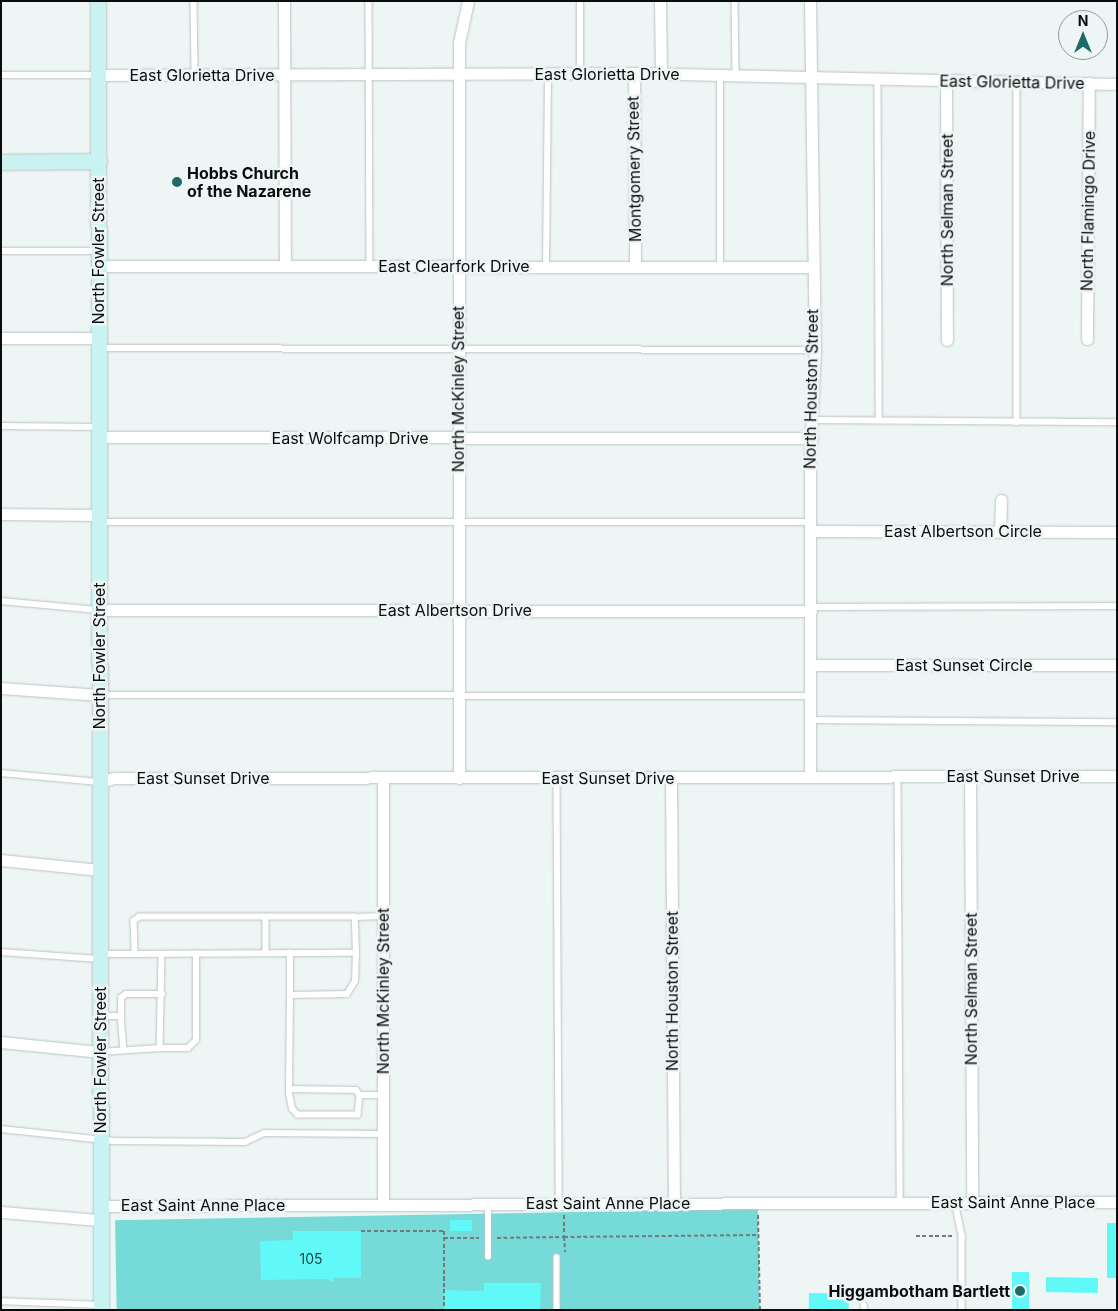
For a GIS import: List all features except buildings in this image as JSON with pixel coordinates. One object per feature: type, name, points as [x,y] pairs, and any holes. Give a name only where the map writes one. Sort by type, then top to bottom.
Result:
[{"type":"street","name":"North Fowler Street","points":[[98,1],[99,1213],[101,1307]]},
{"type":"street","points":[[284,1],[285,266]]},
{"type":"street","name":"North McKinley Street","points":[[459,778],[458,75],[459,43],[468,1]]},
{"type":"street","points":[[660,1],[661,74]]},
{"type":"street","name":"North Houston Street","points":[[810,1],[811,267],[815,350],[810,526],[810,777]]},
{"type":"street","name":"East Glorietta Drive","points":[[98,75],[634,73],[878,76],[946,81],[1117,84]]},
{"type":"street","name":"Montgomery Street","points":[[634,73],[635,266]]},
{"type":"street","name":"North Selman Street","points":[[946,81],[947,340]]},
{"type":"street","name":"North Flamingo Drive","points":[[1087,339],[1090,83]]},
{"type":"street","points":[[1,162],[99,161]]},
{"type":"street","name":"East Clearfork Drive","points":[[98,266],[811,267]]},
{"type":"street","points":[[1,338],[98,343]]},
{"type":"street","name":"East Wolfcamp Drive","points":[[98,432],[458,438],[812,438]]},
{"type":"street","points":[[1000,531],[1001,500]]},
{"type":"street","points":[[1,514],[98,519]]},
{"type":"street","name":"East Albertson Circle","points":[[810,526],[1117,532]]},
{"type":"street","name":"East Albertson Drive","points":[[98,610],[811,609]]},
{"type":"street","name":"East Sunset Circle","points":[[811,665],[1117,665]]},
{"type":"street","points":[[1,688],[100,694]]},
{"type":"street","name":"North Selman Street","points":[[970,775],[972,1202]]},
{"type":"street","name":"East Sunset Drive","points":[[99,782],[114,778],[1117,776]]},
{"type":"street","name":"North McKinley Street","points":[[383,778],[383,1204]]},
{"type":"street","name":"North Houston Street","points":[[671,778],[674,1203]]},
{"type":"street","points":[[1,860],[99,870]]},
{"type":"street","points":[[1,1042],[100,1052]]},
{"type":"street","name":"East Saint Anne Place","points":[[1,1212],[99,1213],[383,1204],[488,1204],[561,1208],[674,1203],[1117,1202]]},
{"type":"lane","points":[[194,1],[194,74]]},
{"type":"lane","points":[[370,1],[370,266]]},
{"type":"lane","points":[[580,1],[580,74]]},
{"type":"lane","points":[[735,1],[736,74]]},
{"type":"lane","points":[[546,266],[548,74]]},
{"type":"lane","points":[[720,74],[720,266]]},
{"type":"lane","points":[[1,75],[98,75]]},
{"type":"lane","points":[[878,76],[878,420]]},
{"type":"lane","points":[[1017,83],[1017,422]]},
{"type":"lane","points":[[1,251],[98,251]]},
{"type":"lane","points":[[98,343],[458,351],[815,350]]},
{"type":"lane","points":[[814,420],[1117,422]]},
{"type":"lane","points":[[1,426],[98,432]]},
{"type":"lane","points":[[98,519],[810,526]]},
{"type":"lane","points":[[1,601],[98,610]]},
{"type":"lane","points":[[811,609],[1117,606]]},
{"type":"lane","points":[[100,694],[811,696]]},
{"type":"lane","points":[[810,720],[1117,722]]},
{"type":"lane","points":[[1,773],[99,782]]},
{"type":"lane","points":[[898,776],[900,1202]]},
{"type":"lane","points":[[557,778],[561,1208]]},
{"type":"lane","points":[[134,954],[136,918],[384,916]]},
{"type":"lane","points":[[266,917],[266,954]]},
{"type":"lane","points":[[290,995],[347,994],[355,981],[355,917]]},
{"type":"lane","points":[[1,952],[100,957],[134,954],[356,953]]},
{"type":"lane","points":[[160,1048],[162,954]]},
{"type":"lane","points":[[100,1052],[188,1048],[196,1040],[196,954]]},
{"type":"lane","points":[[289,1089],[356,1090],[360,1095],[358,1115],[298,1115],[292,1109],[289,1089],[290,954]]},
{"type":"lane","points":[[124,1050],[121,1016],[123,995],[162,994]]},
{"type":"lane","points":[[100,1016],[121,1016]]},
{"type":"lane","points":[[360,1095],[383,1095]]},
{"type":"lane","points":[[1,1129],[100,1139],[245,1142],[264,1133],[382,1134]]},
{"type":"lane","points":[[955,1202],[962,1236],[962,1310]]},
{"type":"lane","points":[[488,1204],[488,1257]]},
{"type":"lane","points":[[557,1257],[557,1310]]},
{"type":"lane","points":[[1,1300],[101,1307]]},
{"type":"path","points":[[561,1208],[565,1255]]},
{"type":"path","points":[[758,1209],[760,1310]]},
{"type":"path","points":[[361,1231],[444,1231],[444,1310]]},
{"type":"path","points":[[444,1238],[758,1235]]},
{"type":"path","points":[[916,1236],[962,1236]]},
{"type":"shaded area","points":[[758,1209],[760,1310],[117,1310],[115,1220]]},
{"type":"place","name":"Hobbs Church of the Nazarene","points":[[177,182]]},
{"type":"place","name":"Higgambotham Bartlett","points":[[1020,1291]]}]
